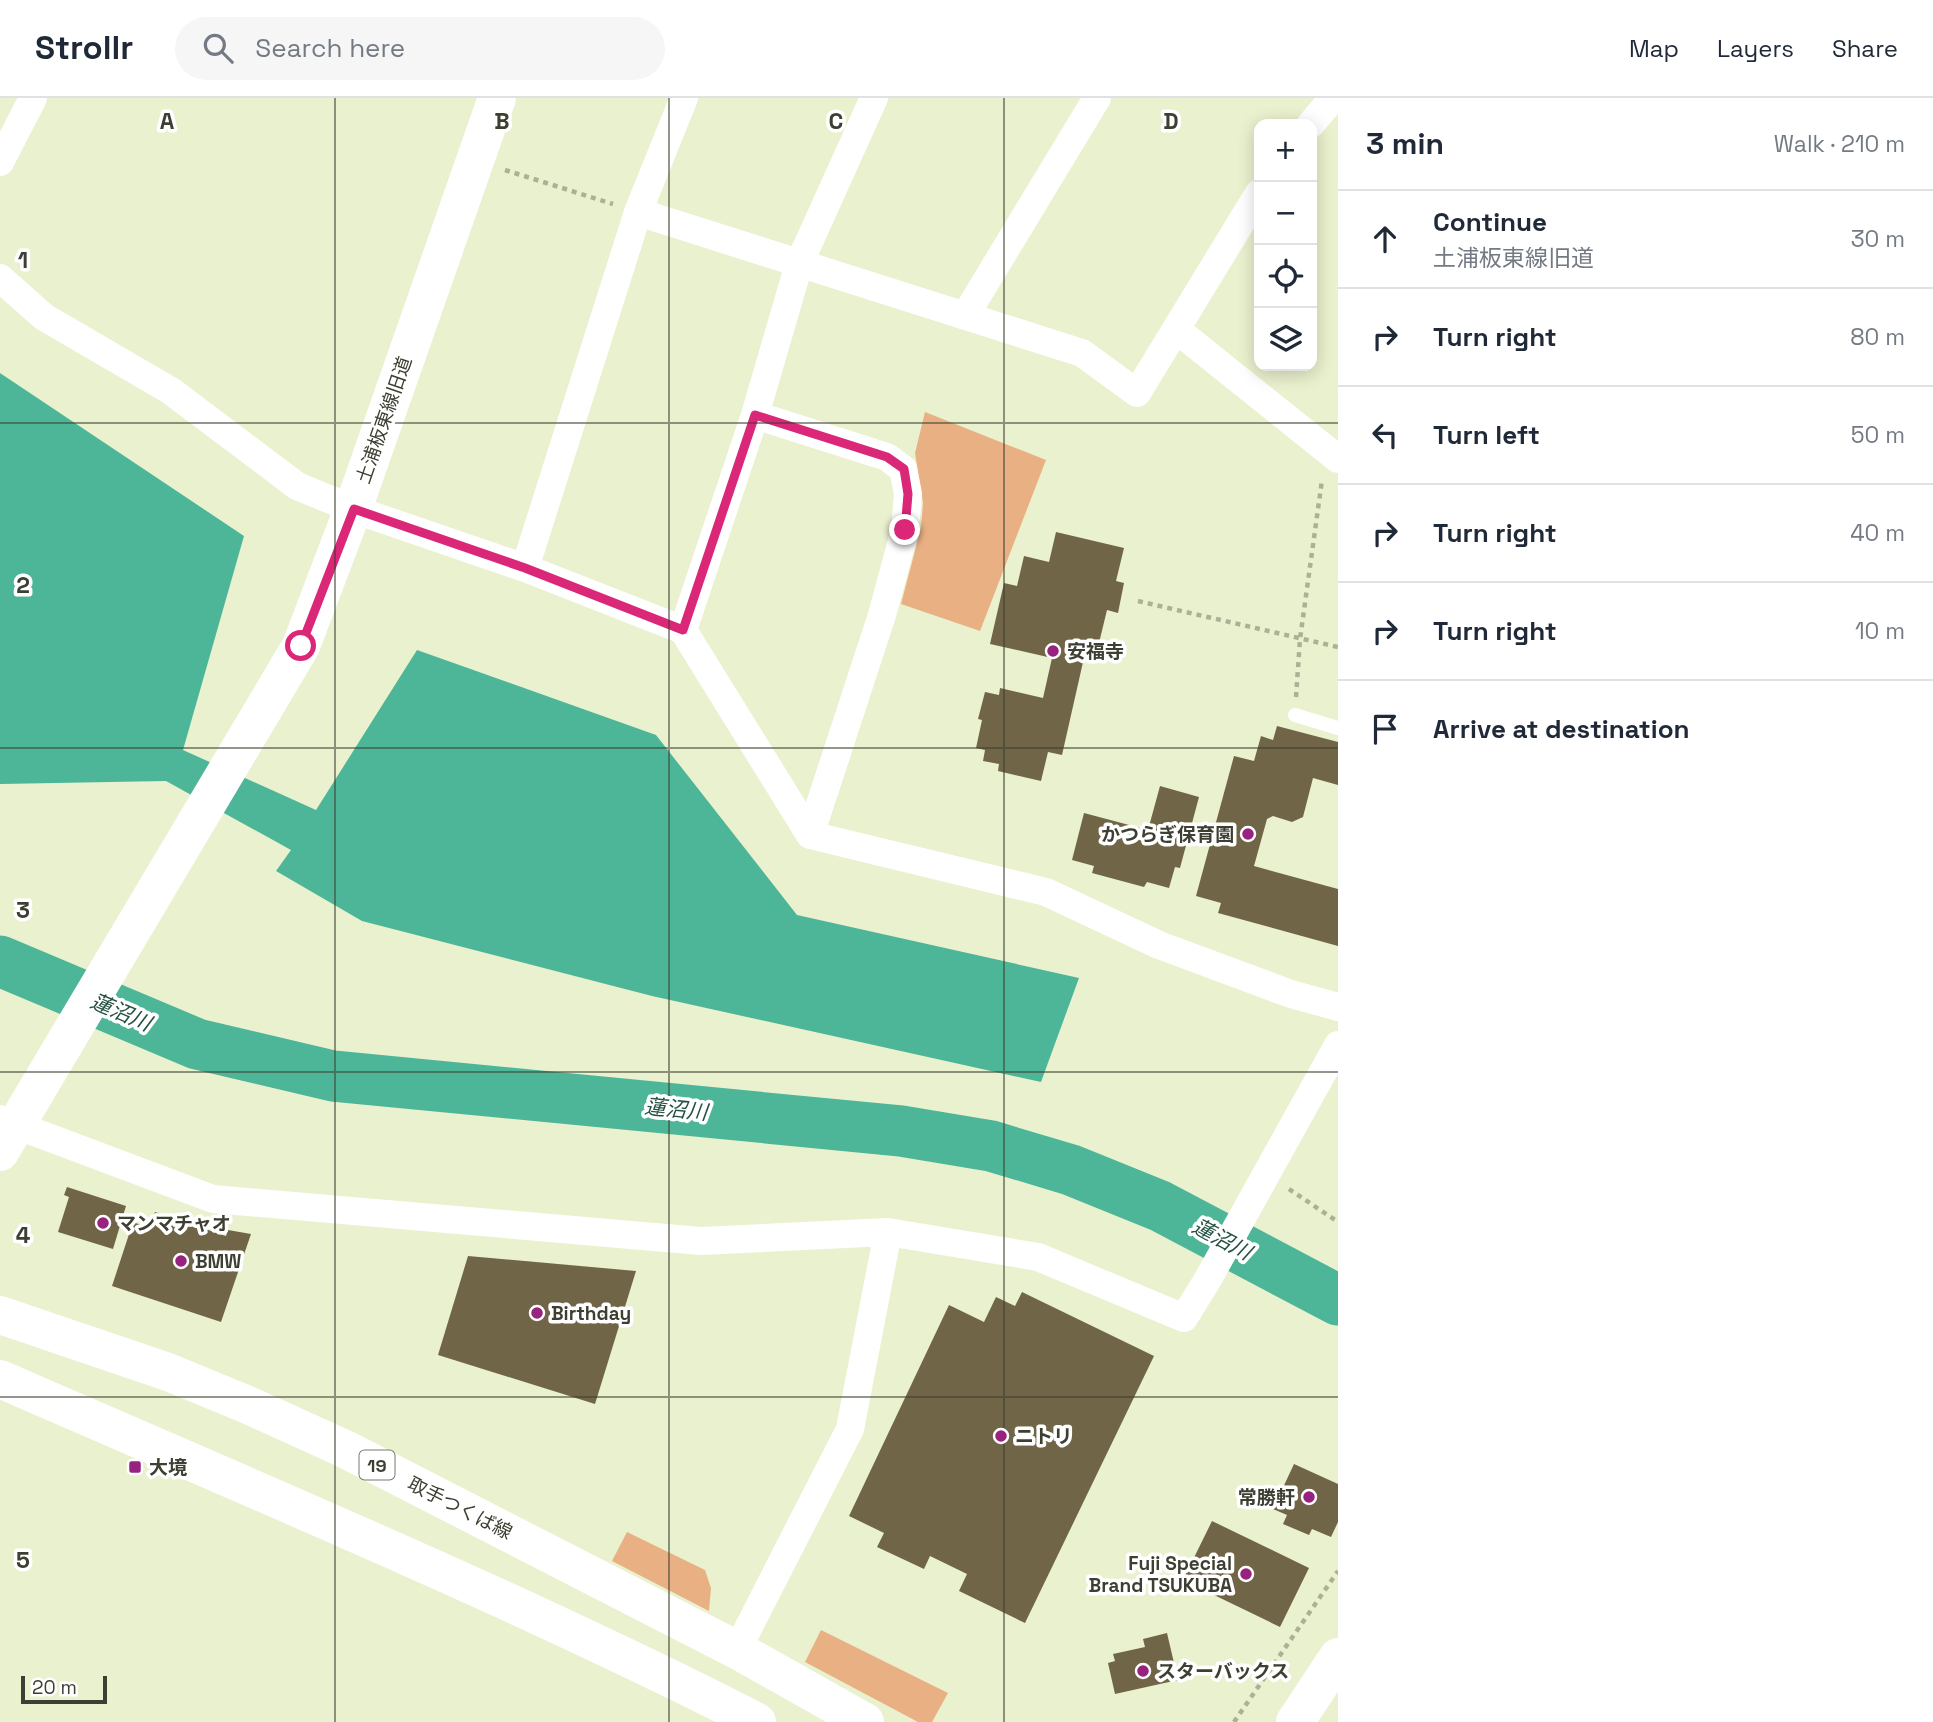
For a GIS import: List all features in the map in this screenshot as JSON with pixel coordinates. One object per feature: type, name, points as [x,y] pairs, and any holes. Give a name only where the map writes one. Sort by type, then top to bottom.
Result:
[{"type":"main road","name":"土浦板東線旧道","points":[[5,1132],[38,1086],[301,646],[354,509],[497,98]]},
{"type":"main road","name":"取手つくば線","points":[[0,1315],[168,1373],[248,1405],[345,1449],[737,1650],[865,1722]]},
{"type":"main road","points":[[0,1379],[461,1580],[695,1689],[757,1722]]},
{"type":"main road","points":[[1295,1722],[1338,1657]]},
{"type":"street","points":[[0,162],[33,98]]},
{"type":"street","points":[[525,568],[638,212],[684,98]]},
{"type":"street","points":[[683,630],[755,415],[799,264],[874,98]]},
{"type":"street","points":[[965,316],[1097,98]]},
{"type":"street","points":[[1315,119],[1333,98]]},
{"type":"street","points":[[638,212],[1082,353],[1138,393],[1254,201]]},
{"type":"street","points":[[0,278],[44,317],[171,391],[297,486],[354,509],[525,568],[683,630],[810,835],[1046,892],[1159,945],[1291,994],[1338,1007]]},
{"type":"street","points":[[1177,330],[1334,456]]},
{"type":"street","points":[[755,415],[887,457],[904,469],[908,494],[905,530],[882,615],[810,835]]},
{"type":"street","points":[[5,1132],[214,1199],[701,1241],[888,1232],[1038,1257],[1184,1318],[1338,1045]]},
{"type":"street","points":[[737,1650],[850,1429],[888,1232]]},
{"type":"lane","points":[[1295,715],[1338,728]]},
{"type":"path","points":[[474,160],[638,212]]},
{"type":"path","points":[[1295,715],[1300,639],[1323,477],[1334,456]]},
{"type":"path","points":[[1138,601],[1338,647]]},
{"type":"path","points":[[1281,1184],[1338,1222]]},
{"type":"path","points":[[1234,1722],[1338,1571]]},
{"type":"shaded area","points":[[925,412],[1046,460],[980,631],[901,604],[921,528],[923,503],[915,453]]},
{"type":"shaded area","points":[[627,1532],[705,1570],[711,1588],[709,1611],[612,1561]]},
{"type":"shaded area","points":[[821,1630],[948,1693],[932,1722],[918,1722],[805,1662]]},
{"type":"water","points":[[0,373],[244,536],[183,750],[316,810],[417,650],[656,735],[797,915],[1079,978],[1041,1082],[652,996],[362,921],[276,871],[291,850],[166,781],[0,784]]},
{"type":"building","name":"安福寺","points":[[1056,532],[1124,548],[1116,581],[1124,583],[1118,613],[1107,610],[1099,643],[1088,640],[1062,755],[1048,752],[1041,781],[998,771],[999,764],[983,761],[985,750],[976,748],[982,720],[978,719],[985,692],[999,695],[1000,688],[1043,698],[1052,658],[990,644],[1004,583],[1017,586],[1024,556],[1049,562]]},
{"type":"building","points":[[1277,726],[1338,742],[1338,785],[1313,778],[1303,817],[1292,822],[1273,816],[1267,819],[1254,866],[1338,889],[1338,946],[1218,913],[1221,903],[1196,896],[1234,756],[1254,761],[1261,736],[1273,740]]},
{"type":"building","points":[[1160,786],[1199,797],[1180,868],[1175,867],[1169,888],[1147,882],[1144,887],[1092,873],[1094,866],[1072,860],[1084,813],[1148,830]]},
{"type":"building","points":[[67,1187],[126,1206],[113,1249],[58,1232],[69,1197],[64,1195]]},
{"type":"building","name":"BMW","points":[[155,1212],[226,1236],[228,1230],[251,1234],[221,1322],[112,1286],[133,1222],[149,1228]]},
{"type":"building","name":"Birthday","points":[[468,1256],[636,1271],[595,1404],[438,1355]]},
{"type":"building","name":"ニトリ","points":[[1022,1292],[1154,1356],[1025,1623],[959,1591],[967,1574],[930,1556],[924,1569],[877,1547],[884,1533],[849,1516],[949,1305],[984,1322],[996,1297],[1015,1306]]},
{"type":"building","name":"常勝軒","points":[[1294,1464],[1338,1484],[1338,1522],[1331,1537],[1312,1529],[1309,1535],[1283,1524],[1287,1515],[1273,1509]]},
{"type":"building","name":"Fuji Special Brand TSUKUBA","points":[[1212,1521],[1309,1568],[1280,1627],[1183,1580]]},
{"type":"building","name":"スターバックス","points":[[1167,1633],[1178,1680],[1115,1694],[1108,1663],[1115,1661],[1113,1654],[1145,1647],[1143,1639]]},
{"type":"waterway","name":"蓮沼川","points":[[0,961],[197,1044],[333,1076],[901,1131],[991,1146],[1071,1170],[1160,1206],[1338,1300]]},
{"type":"place","name":"安福寺","points":[[1053,651]]},
{"type":"place","name":"かつらぎ保育園","points":[[1248,834]]},
{"type":"place","name":"マンマチャオ","points":[[103,1223]]},
{"type":"place","name":"BMW","points":[[181,1261]]},
{"type":"place","name":"Birthday","points":[[537,1313]]},
{"type":"place","name":"ニトリ","points":[[1001,1436]]},
{"type":"place","name":"大境","points":[[135,1467]]},
{"type":"place","name":"常勝軒","points":[[1309,1497]]},
{"type":"place","name":"Fuji Special Brand TSUKUBA","points":[[1246,1574]]},
{"type":"place","name":"スターバックス","points":[[1143,1671]]},
{"type":"route","points":[[301,646],[354,509],[525,568],[683,630],[755,415],[887,457],[904,469],[908,494],[905,530]]}]
